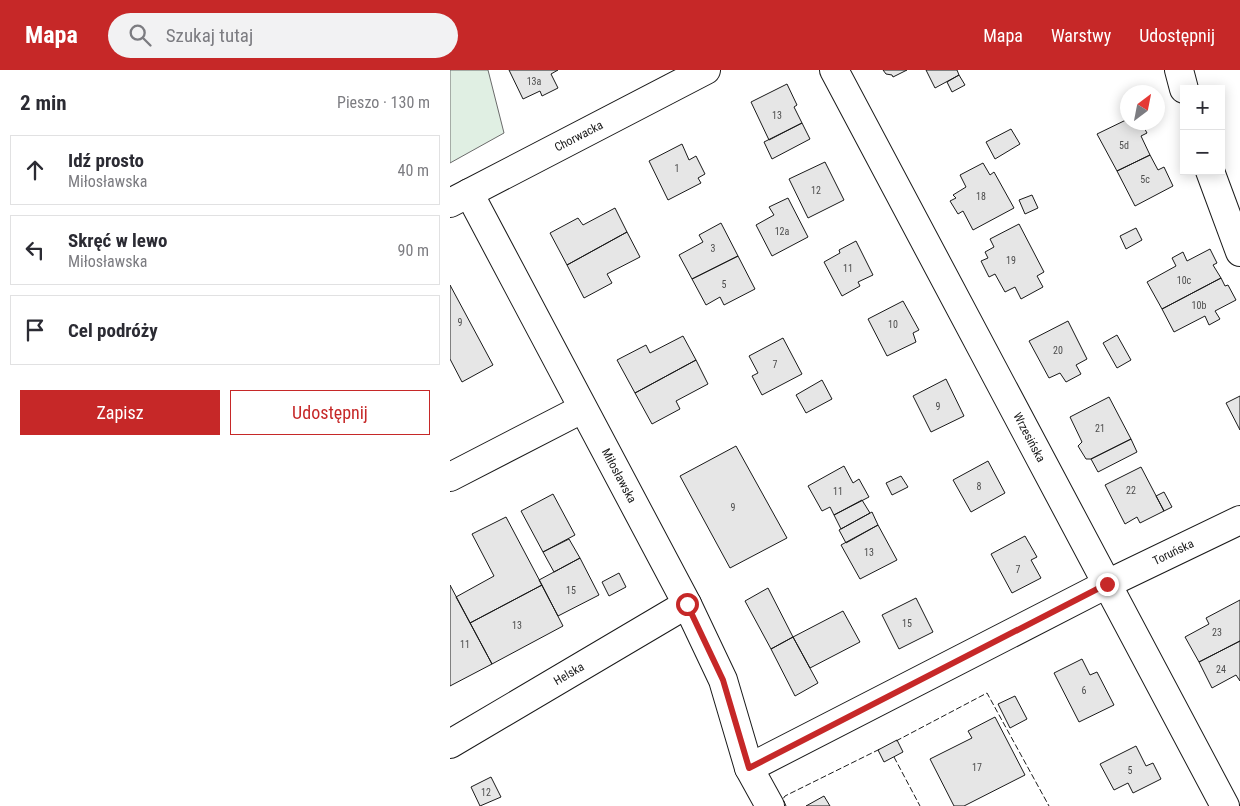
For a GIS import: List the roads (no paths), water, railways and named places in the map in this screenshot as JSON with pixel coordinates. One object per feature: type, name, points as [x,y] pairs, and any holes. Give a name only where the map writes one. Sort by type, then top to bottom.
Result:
[{"type":"street","name":"Chorwacka","points":[[459,198],[706,70]]},
{"type":"street","name":"Wrzesińska","points":[[834,70],[1225,806]]},
{"type":"street","points":[[1179,70],[1183,85]]},
{"type":"street","points":[[1211,175],[1240,252]]},
{"type":"street","name":"Miłosławska","points":[[459,198],[582,409],[687,604],[723,680],[749,768],[770,806]]},
{"type":"street","points":[[450,477],[582,409]]},
{"type":"street","name":"Toruńska","points":[[1107,584],[1240,520]]},
{"type":"street","points":[[749,768],[1107,584]]},
{"type":"street","name":"Helska","points":[[450,744],[687,604]]}]
